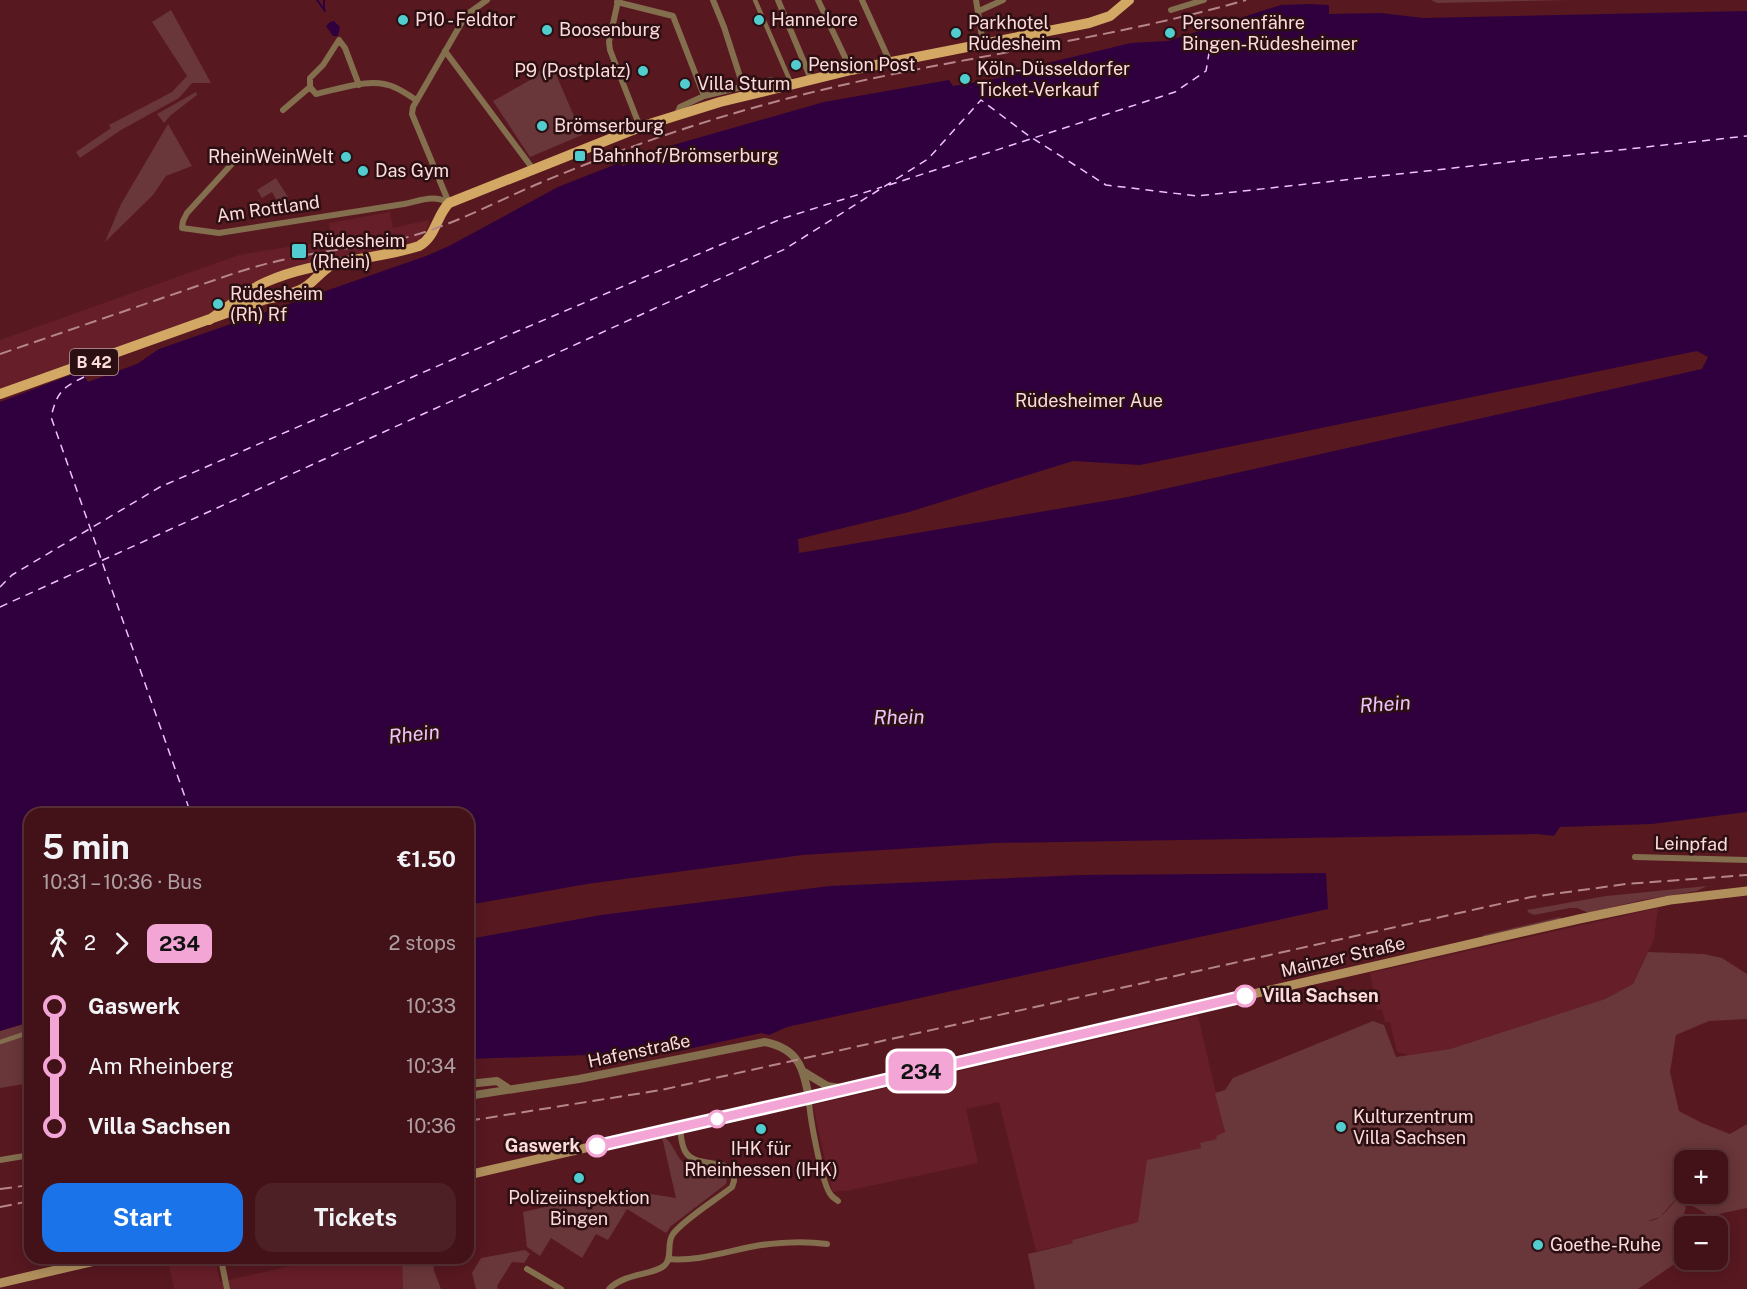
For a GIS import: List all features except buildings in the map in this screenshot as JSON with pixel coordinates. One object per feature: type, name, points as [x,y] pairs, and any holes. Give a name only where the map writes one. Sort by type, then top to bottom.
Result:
[{"type":"main road","points":[[449,203],[677,114],[791,83],[983,43],[1089,24],[1110,16],[1125,1]]},
{"type":"main road","name":"B 42","points":[[208,320],[252,289],[283,275],[423,244],[432,234],[442,210],[449,203]]},
{"type":"main road","name":"B 42","points":[[0,394],[263,300],[300,290],[335,263]]},
{"type":"main road","name":"Mainzer Straße","points":[[474,1175],[1590,916],[1682,898],[1747,891]]},
{"type":"main road","points":[[0,1283],[11,1284],[86,1264]]},
{"type":"street","points":[[449,203],[412,114],[416,100],[466,15],[487,0]]},
{"type":"street","points":[[712,0],[724,27],[743,86]]},
{"type":"street","points":[[755,0],[791,83]]},
{"type":"street","points":[[778,0],[811,79]]},
{"type":"street","points":[[818,0],[851,70]]},
{"type":"street","points":[[862,0],[890,62]]},
{"type":"street","points":[[976,0],[983,43]]},
{"type":"street","points":[[979,11],[1003,0]]},
{"type":"street","points":[[1171,10],[1204,0]]},
{"type":"street","points":[[640,127],[610,50],[609,42],[617,1],[674,16],[704,96]]},
{"type":"street","points":[[358,85],[345,48],[339,40],[323,65],[310,78],[310,87],[316,94],[358,85],[375,84],[389,85],[416,100]]},
{"type":"street","points":[[445,51],[533,169]]},
{"type":"street","points":[[677,114],[680,107],[704,96],[771,80],[779,86]]},
{"type":"street","points":[[283,110],[310,87]]},
{"type":"street","name":"Am Rottland","points":[[240,155],[187,213],[182,228],[219,233],[432,198],[442,199],[449,203]]},
{"type":"street","name":"Leinpfad","points":[[1635,857],[1747,860]]},
{"type":"street","points":[[0,1042],[24,1034]]},
{"type":"street","name":"Hafenstraße","points":[[474,1095],[579,1079],[765,1042],[786,1049],[801,1066],[808,1098]]},
{"type":"street","name":"Hafenstraße","points":[[804,1072],[827,1086],[843,1089]]},
{"type":"street","points":[[474,1083],[497,1081],[509,1089]]},
{"type":"street","points":[[808,1098],[824,1179],[830,1195],[838,1201]]},
{"type":"street","points":[[609,1289],[621,1280],[663,1266],[668,1259],[668,1243],[674,1232],[732,1187],[735,1177],[727,1166],[701,1161],[688,1155],[683,1146],[680,1127]]},
{"type":"street","points":[[0,1160],[24,1156]]},
{"type":"street","points":[[668,1259],[688,1260],[762,1245],[809,1241],[827,1244]]},
{"type":"street","points":[[222,1264],[227,1289]]},
{"type":"street","points":[[527,1269],[561,1289]]},
{"type":"shaded area","points":[[1431,0],[1569,0],[1437,3]]},
{"type":"shaded area","points":[[171,10],[211,83],[192,83],[179,98],[121,130],[80,158],[76,152],[111,128],[109,125],[172,92],[187,76],[152,22]]},
{"type":"shaded area","points":[[552,65],[582,135],[530,157],[493,101],[532,79],[531,75]]},
{"type":"shaded area","points":[[196,92],[197,95],[164,123],[157,114]]},
{"type":"shaded area","points":[[168,124],[192,166],[166,176],[153,195],[105,242],[121,204]]},
{"type":"shaded area","points":[[276,178],[288,197],[278,203],[272,192],[262,198],[257,190]]},
{"type":"shaded area","points":[[390,212],[393,228],[429,220],[428,227],[419,241],[302,266],[204,316],[0,391],[0,340],[239,255],[331,240],[329,223]]},
{"type":"shaded area","points":[[1707,886],[1697,891],[1642,900],[1589,913],[1570,908],[1534,915],[1527,910],[1606,896]]},
{"type":"shaded area","points":[[1658,908],[1654,939],[1633,984],[1605,999],[1450,1049],[1409,1055],[1397,1052],[1390,1022],[1385,1022],[1382,1009],[1377,1010],[1370,973]]},
{"type":"shaded area","points":[[1560,917],[1562,919],[1483,937],[1483,935]]},
{"type":"shaded area","points":[[1648,952],[1704,954],[1722,958],[1747,974],[1747,1019],[1709,1021],[1676,1035],[1670,1072],[1679,1111],[1730,1134],[1747,1124],[1747,1208],[1709,1216],[1689,1204],[1728,1204],[1728,1150],[1674,1150],[1674,1201],[1661,1216],[1674,1202],[1674,1204],[1684,1204],[1686,1208],[1683,1216],[1674,1216],[1674,1264],[1638,1289],[1035,1289],[1028,1254],[1073,1243],[1072,1240],[1138,1222],[1147,1160],[1201,1148],[1200,1143],[1217,1139],[1216,1136],[1225,1132],[1215,1093],[1225,1090],[1233,1078],[1373,1021],[1384,1025],[1396,1057],[1450,1049],[1605,999],[1633,984]]},
{"type":"shaded area","points":[[1198,1016],[1225,1132],[1201,1148],[1148,1160],[1139,1222],[1073,1239],[1073,1243],[1036,1251],[999,1102],[966,1109],[978,1163],[832,1192],[813,1105]]},
{"type":"shaded area","points":[[24,1024],[24,1084],[0,1088],[0,1031]]},
{"type":"shaded area","points":[[662,1137],[669,1141],[677,1155],[687,1165],[724,1173],[727,1176],[726,1184],[671,1226],[666,1233],[627,1209],[608,1240],[596,1234],[582,1258],[551,1238],[540,1256],[527,1247],[523,1212],[614,1191],[625,1190],[676,1198]]},
{"type":"shaded area","points":[[525,1250],[530,1254],[524,1263],[512,1262],[497,1286],[498,1289],[476,1289],[472,1273],[481,1258]]},
{"type":"shaded area","points":[[169,1264],[216,1264],[220,1282],[300,1264],[402,1264],[403,1289],[174,1289]]},
{"type":"shaded area","points":[[402,1264],[433,1264],[441,1289],[403,1289]]},
{"type":"water","name":"Rhein","points":[[1281,5],[1329,5],[1329,14],[1381,13],[1423,18],[1747,11],[1747,812],[1652,824],[1560,827],[1554,836],[1538,834],[995,843],[802,855],[587,884],[474,904],[474,808],[24,808],[24,1024],[0,1031],[0,402],[81,371],[88,382],[137,364],[159,349],[426,256],[558,187],[619,163],[623,166],[642,159],[659,149],[824,102],[949,80],[953,86],[1005,77],[1018,70],[1131,43],[1168,41]],"holes":[[[1697,351],[1708,357],[1702,369],[1128,497],[799,553],[798,539],[909,512],[1073,461],[1140,465]]]},
{"type":"water","points":[[334,21],[340,27],[338,36],[333,36],[326,26]]},
{"type":"water","points":[[1326,873],[1328,909],[787,1027],[769,1035],[761,1033],[675,1052],[474,1059],[474,938],[601,915],[830,886],[1080,875]]},
{"type":"waterway","points":[[317,0],[325,11]]},
{"type":"waterway","points":[[324,0],[324,9]]},
{"type":"ferry route","points":[[889,185],[1175,92],[1206,71],[1210,47]]},
{"type":"ferry route","points":[[0,607],[785,249],[928,159],[981,100],[1029,136],[1106,185],[1197,196],[1747,136]]},
{"type":"ferry route","points":[[0,587],[12,575],[160,487],[781,219],[882,187]]},
{"type":"ferry route","points":[[84,377],[61,392],[55,402],[51,417],[189,808]]},
{"type":"railway","points":[[0,354],[276,261],[399,239],[431,230],[605,157],[692,126],[752,108],[898,73],[1130,28],[1246,0]]},
{"type":"railway","points":[[474,1120],[661,1090],[1531,897],[1626,884],[1747,875]]},
{"type":"railway","points":[[0,1189],[24,1186]]},
{"type":"railway","points":[[0,1207],[24,1202]]},
{"type":"bus line","name":"234","points":[[597,1146],[1245,996]]},
{"type":"place","name":"P10 - Feldtor","points":[[403,20]]},
{"type":"place","name":"Hannelore","points":[[759,20]]},
{"type":"place","name":"Boosenburg","points":[[547,30]]},
{"type":"place","name":"Parkhotel Rüdesheim","points":[[956,33]]},
{"type":"place","name":"Personenfähre Bingen-Rüdesheimer","points":[[1170,33]]},
{"type":"place","name":"Pension Post","points":[[796,65]]},
{"type":"place","name":"P9 (Postplatz)","points":[[643,71]]},
{"type":"place","name":"Köln-Düsseldorfer Ticket-Verkauf","points":[[965,79]]},
{"type":"place","name":"Villa Sturm","points":[[685,84]]},
{"type":"place","name":"Brömserburg","points":[[542,126]]},
{"type":"place","name":"Bahnhof/Brömserburg","points":[[580,156]]},
{"type":"place","name":"RheinWeinWelt","points":[[346,157]]},
{"type":"place","name":"Das Gym","points":[[363,171]]},
{"type":"place","name":"Rüdesheim (Rhein)","points":[[299,251]]},
{"type":"place","name":"Rüdesheim (Rh) Rf","points":[[218,304]]},
{"type":"place","name":"Villa Sachsen","points":[[1245,996]]},
{"type":"place","name":"Kulturzentrum Villa Sachsen","points":[[1341,1127]]},
{"type":"place","name":"IHK für Rheinhessen (IHK)","points":[[761,1129]]},
{"type":"place","name":"Gaswerk","points":[[597,1146]]},
{"type":"place","name":"Polizeiinspektion Bingen","points":[[579,1178]]},
{"type":"place","name":"Goethe-Ruhe","points":[[1538,1245]]},
{"type":"park label","name":"Rüdesheimer Aue","points":[[1089,401]]}]
